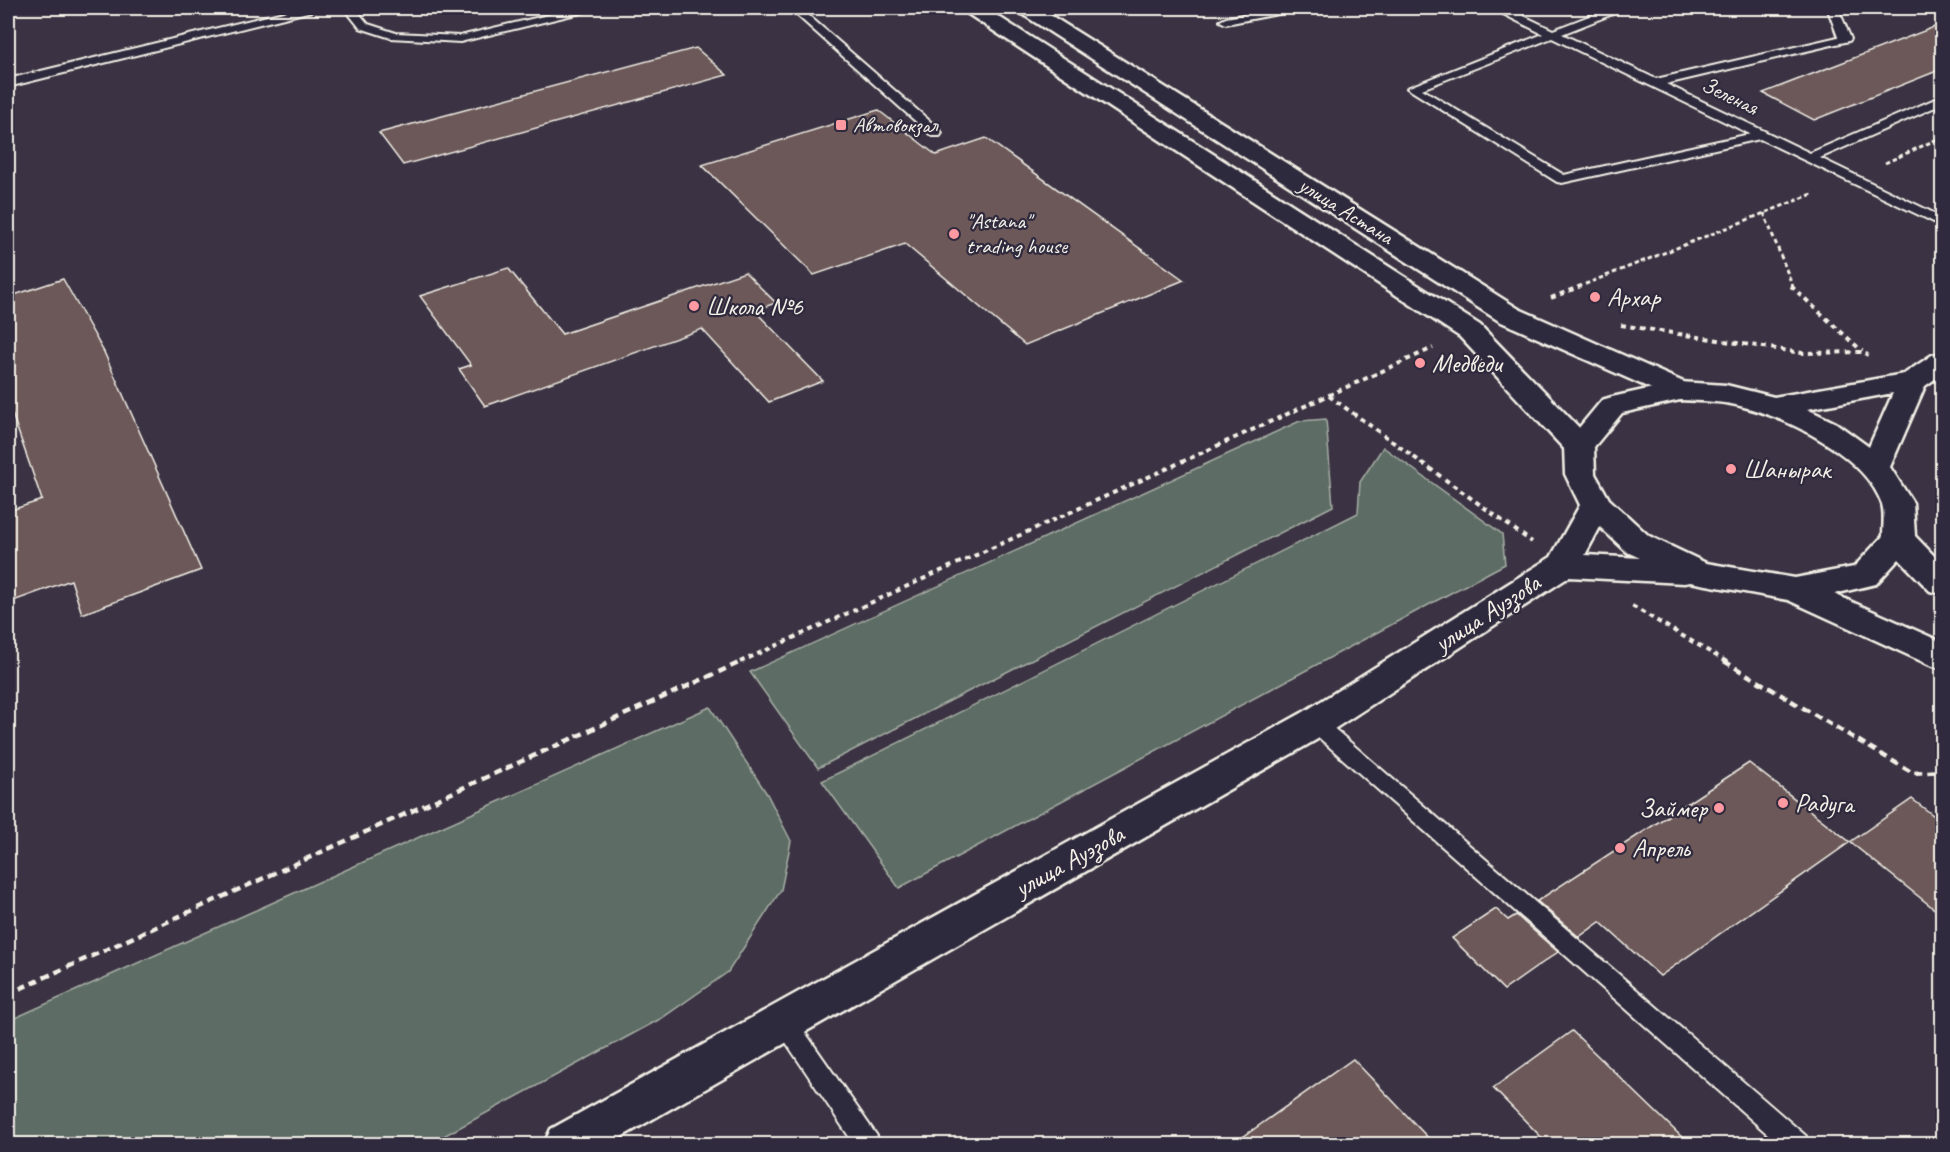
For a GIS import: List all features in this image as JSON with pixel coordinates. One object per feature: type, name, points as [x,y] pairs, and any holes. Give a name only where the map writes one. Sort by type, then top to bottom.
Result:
[{"type":"street","name":"улица Астана","points":[[972,8],[1470,331],[1579,446]]},
{"type":"street","name":"улица Астана","points":[[1026,8],[1509,315],[1680,391]]},
{"type":"street","points":[[1774,406],[1913,381],[1942,361]]},
{"type":"street","points":[[1875,467],[1913,381]]},
{"type":"street","points":[[1699,573],[1638,543],[1596,505],[1580,474],[1579,446],[1612,406],[1680,391],[1726,394],[1774,406],[1831,432],[1875,467],[1898,504],[1899,539],[1942,582]]},
{"type":"street","points":[[1596,505],[1563,565],[1699,573],[1796,590],[1942,656]]},
{"type":"street","points":[[1796,590],[1864,576],[1899,539]]},
{"type":"street","name":"улица Ауэзова","points":[[567,1144],[1315,723],[1563,565]]},
{"type":"lane","points":[[8,83],[312,8]]},
{"type":"lane","points":[[350,8],[364,26],[395,36],[419,39],[460,39],[589,8]]},
{"type":"lane","points":[[794,8],[936,133]]},
{"type":"lane","points":[[1226,21],[1294,8]]},
{"type":"lane","name":"Зеленая","points":[[1499,8],[1942,222]]},
{"type":"lane","points":[[1619,8],[1413,88],[1562,179],[1762,135]]},
{"type":"lane","points":[[1655,83],[1845,39],[1834,10]]},
{"type":"lane","points":[[1810,158],[1942,100]]},
{"type":"lane","points":[[1315,723],[1797,1144]]},
{"type":"lane","points":[[785,1022],[868,1144]]},
{"type":"path","points":[[1509,315],[1852,178],[1942,137]]},
{"type":"path","points":[[1764,213],[1790,285],[1862,352],[1913,381]]},
{"type":"path","points":[[1620,325],[1802,353],[1862,352]]},
{"type":"path","points":[[8,994],[1470,331]]},
{"type":"green space","points":[[1326,419],[1333,506],[818,768],[750,672],[1300,421]]},
{"type":"green space","points":[[1383,447],[1502,534],[1505,564],[899,888],[822,781],[1358,513],[1360,482]]},
{"type":"green space","points":[[710,707],[767,794],[791,841],[781,890],[728,972],[662,1018],[429,1144],[8,1144],[8,1021]]},
{"type":"building","points":[[1942,24],[1942,69],[1814,120],[1763,93]]},
{"type":"building","points":[[696,48],[727,75],[403,165],[379,133]]},
{"type":"building","points":[[878,110],[936,155],[986,138],[1184,280],[1025,345],[905,244],[814,275],[702,165]]},
{"type":"building","points":[[508,268],[562,334],[745,272],[776,303],[754,310],[823,381],[769,402],[702,329],[485,406],[459,369],[471,365],[420,296]]},
{"type":"building","points":[[63,279],[104,352],[201,570],[82,614],[71,580],[8,603],[8,511],[42,500],[8,402],[8,297]]},
{"type":"building","points":[[1749,763],[1850,842],[1660,976],[1600,922],[1579,937],[1537,901]]},
{"type":"building","points":[[1912,799],[1942,822],[1942,915],[1850,842]]},
{"type":"building","points":[[1496,909],[1508,920],[1516,915],[1558,952],[1504,990],[1452,938]]},
{"type":"building","points":[[1572,1031],[1689,1144],[1548,1144],[1493,1088]]},
{"type":"building","points":[[1353,1059],[1434,1144],[1233,1144]]},
{"type":"place","name":"Автовокзал","points":[[841,125]]},
{"type":"place","name":"\"Astana\" trading house","points":[[954,234]]},
{"type":"place","name":"Архар","points":[[1595,297]]},
{"type":"place","name":"Школа №6","points":[[694,306]]},
{"type":"place","name":"Медведи","points":[[1420,363]]},
{"type":"place","name":"Шанырак","points":[[1731,469]]},
{"type":"place","name":"Радуга","points":[[1783,803]]},
{"type":"place","name":"Займер","points":[[1719,808]]},
{"type":"place","name":"Апрель","points":[[1620,848]]}]
